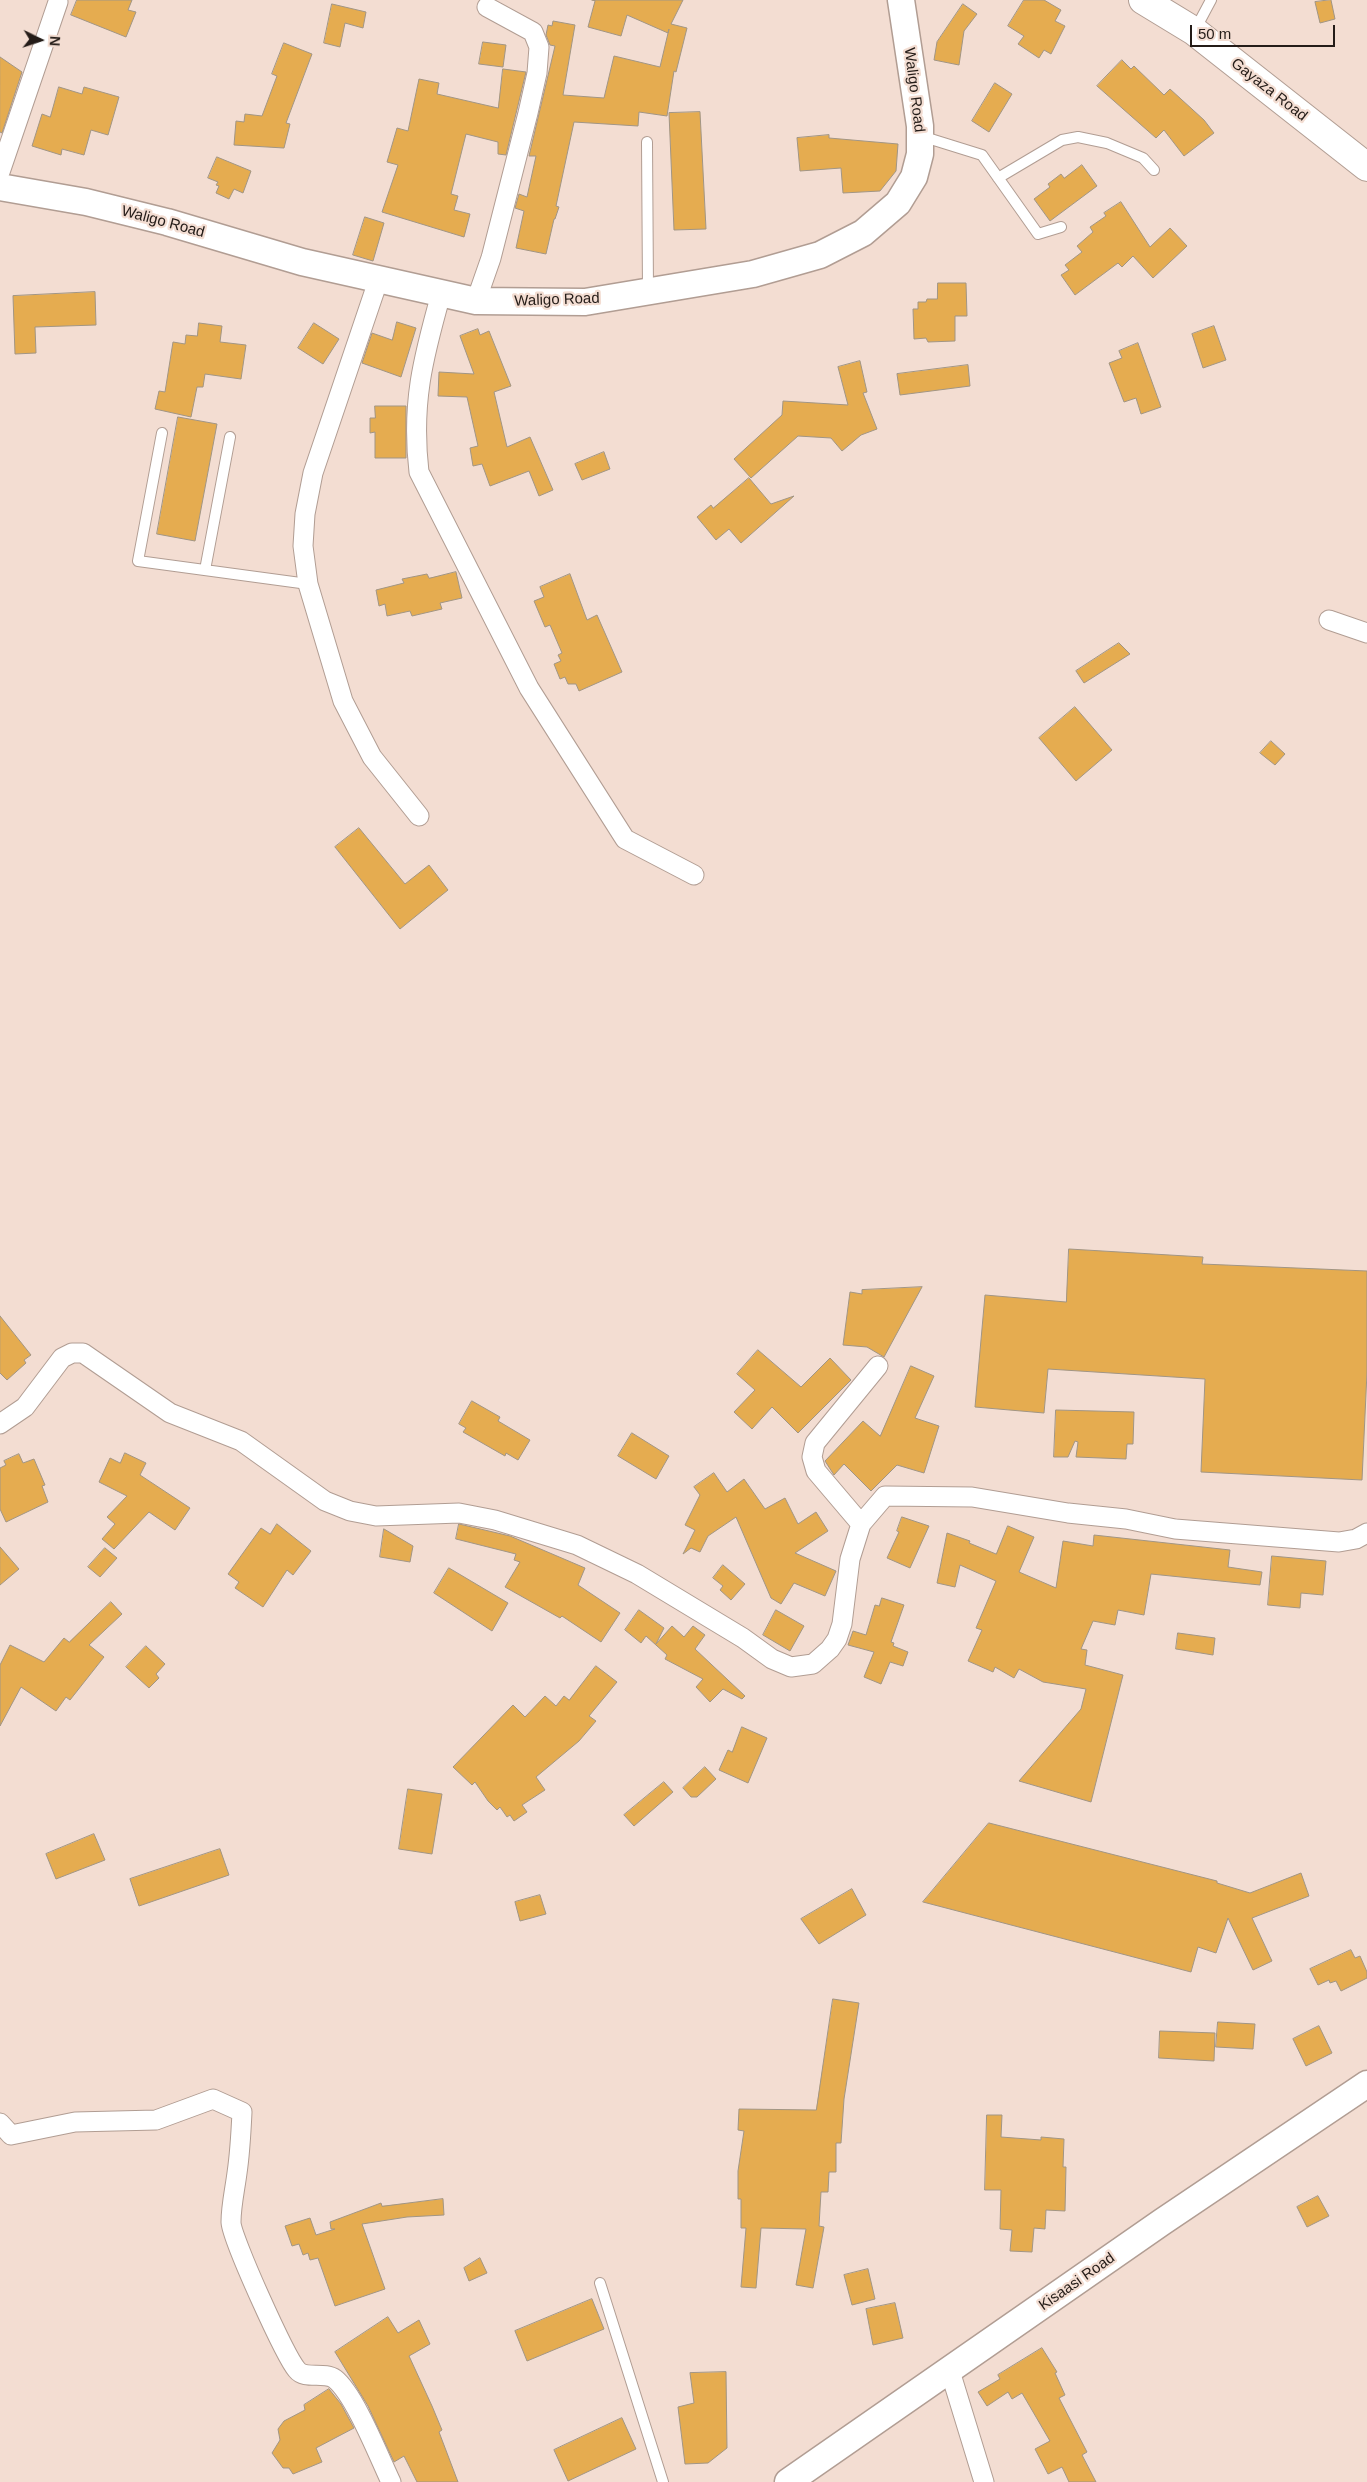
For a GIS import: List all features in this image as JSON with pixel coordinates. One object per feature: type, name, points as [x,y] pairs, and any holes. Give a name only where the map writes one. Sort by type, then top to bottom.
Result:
[{"type":"main road","name":"Gayaza Road","points":[[1144,0],[1194,31],[1367,166]]},
{"type":"street","name":"Waligo Road","points":[[0,187],[86,202],[166,222],[302,262],[378,281],[476,301],[585,302],[753,274],[820,255],[864,233],[898,203],[914,178],[920,154],[919,117],[900,0]]},
{"type":"street","points":[[0,172],[58,2]]},
{"type":"street","points":[[476,301],[490,258],[528,113],[537,73],[539,47],[533,32],[487,7]]},
{"type":"street","points":[[378,281],[313,473],[305,514],[303,546],[308,584],[343,701],[372,757],[418,816]]},
{"type":"street","points":[[441,294],[422,363],[416,409],[416,438],[420,472],[520,672],[587,782],[625,839],[694,875]]},
{"type":"street","points":[[1329,620],[1367,634]]},
{"type":"street","points":[[0,1424],[25,1407],[62,1358],[72,1353],[83,1353],[170,1413],[241,1441],[325,1501],[350,1511],[376,1516],[459,1513],[495,1520],[577,1546],[637,1574],[743,1638],[772,1659],[791,1667],[813,1664],[830,1649],[837,1638],[842,1624],[850,1559],[861,1524],[885,1496],[972,1497],[1204,1532],[1339,1542],[1356,1539],[1367,1533]]},
{"type":"street","points":[[861,1524],[816,1471],[812,1457],[815,1443],[878,1366]]},
{"type":"street","name":"Kisaasi Road","points":[[788,2482],[1162,2222],[1367,2084]]},
{"type":"street","points":[[0,2123],[11,2135],[75,2122],[156,2120],[213,2100],[242,2112],[239,2162],[230,2223],[255,2285],[289,2358],[298,2372],[302,2374],[326,2375],[340,2383],[355,2407],[391,2482]]},
{"type":"street","points":[[950,2371],[984,2482]]},
{"type":"lane","points":[[1194,31],[1211,0]]},
{"type":"lane","points":[[920,136],[982,155],[1038,234],[1061,227]]},
{"type":"lane","points":[[998,178],[1062,140],[1078,137],[1107,142],[1143,158],[1154,170]]},
{"type":"lane","points":[[647,142],[648,291]]},
{"type":"lane","points":[[162,433],[138,561],[308,584]]},
{"type":"lane","points":[[205,570],[230,437]]},
{"type":"lane","points":[[600,2283],[663,2482]]},
{"type":"building","points":[[77,0],[132,0],[128,10],[136,12],[126,37],[71,15]]},
{"type":"building","points":[[592,0],[683,0],[671,24],[687,28],[676,72],[674,71],[667,116],[639,112],[638,126],[574,122],[556,206],[559,207],[554,219],[546,254],[516,248],[524,211],[515,208],[519,194],[527,197],[536,156],[529,156],[555,46],[550,45],[546,35],[548,25],[552,26],[553,21],[575,25],[563,95],[604,98],[614,56],[660,67],[669,29],[668,33],[627,15],[621,36],[588,27],[595,1]]},
{"type":"building","points":[[1024,0],[1044,0],[1061,10],[1055,21],[1065,26],[1051,54],[1044,50],[1039,58],[1018,44],[1024,36],[1008,26]]},
{"type":"building","points":[[1331,0],[1335,19],[1320,23],[1315,2]]},
{"type":"building","points":[[332,4],[366,12],[363,28],[345,23],[340,47],[324,43]]},
{"type":"building","points":[[963,4],[977,14],[964,31],[959,65],[934,60],[937,42]]},
{"type":"building","points":[[483,42],[506,45],[503,67],[479,64]]},
{"type":"building","points":[[284,43],[312,54],[286,123],[290,124],[284,148],[234,145],[236,121],[244,122],[245,114],[262,116],[277,76],[272,74]]},
{"type":"building","points":[[0,57],[22,72],[2,133],[0,132]]},
{"type":"building","points":[[1122,60],[1131,69],[1134,66],[1164,95],[1170,89],[1204,120],[1214,133],[1184,156],[1164,130],[1156,138],[1097,86]]},
{"type":"building","points":[[503,69],[526,72],[506,155],[498,154],[498,142],[466,134],[451,194],[458,196],[454,210],[470,214],[464,237],[382,212],[398,165],[387,162],[397,128],[408,131],[419,79],[439,83],[437,94],[498,108]]},
{"type":"building","points":[[995,83],[1012,94],[989,132],[972,121]]},
{"type":"building","points":[[59,87],[82,94],[84,87],[119,97],[108,135],[91,130],[84,155],[62,149],[61,155],[32,146],[42,114],[50,117]]},
{"type":"building","points":[[700,112],[706,229],[674,230],[669,113]]},
{"type":"building","points":[[829,135],[829,138],[898,144],[896,171],[880,191],[843,193],[841,168],[800,171],[797,138]]},
{"type":"building","points":[[217,157],[251,171],[243,193],[234,189],[229,199],[216,193],[219,186],[216,185],[218,182],[208,178]]},
{"type":"building","points":[[1082,165],[1097,186],[1050,221],[1034,199],[1050,187],[1048,184],[1061,174],[1064,178]]},
{"type":"building","points":[[1121,202],[1150,247],[1170,228],[1187,246],[1153,278],[1133,256],[1122,267],[1118,263],[1075,295],[1061,275],[1069,270],[1065,265],[1082,252],[1077,246],[1093,232],[1090,227],[1106,216],[1104,213]]},
{"type":"building","points":[[365,217],[384,223],[373,261],[353,255]]},
{"type":"building","points":[[938,283],[966,283],[967,316],[955,316],[955,341],[928,342],[926,338],[914,339],[913,309],[918,309],[918,302],[926,302],[927,299],[937,299]]},
{"type":"building","points":[[95,292],[96,325],[35,327],[36,353],[15,354],[13,296]]},
{"type":"building","points":[[397,322],[416,328],[401,377],[362,363],[372,333],[392,340]]},
{"type":"building","points":[[199,323],[222,326],[220,342],[246,345],[241,379],[205,374],[203,387],[197,387],[191,417],[155,409],[159,391],[165,392],[173,342],[185,344],[186,335],[197,336]]},
{"type":"building","points":[[314,323],[339,339],[323,364],[298,348]]},
{"type":"building","points":[[1214,326],[1226,360],[1203,368],[1192,334]]},
{"type":"building","points":[[478,329],[480,335],[489,331],[511,386],[494,392],[507,447],[530,437],[553,490],[539,496],[529,471],[490,486],[482,464],[473,466],[470,448],[478,446],[467,397],[438,396],[439,372],[474,374],[460,336]]},
{"type":"building","points":[[1138,343],[1161,407],[1141,414],[1136,398],[1124,402],[1109,363],[1122,358],[1119,351]]},
{"type":"building","points":[[860,361],[867,392],[863,393],[877,429],[861,435],[842,451],[831,438],[798,436],[751,478],[734,459],[782,415],[783,401],[848,405],[838,367]]},
{"type":"building","points":[[968,365],[970,386],[900,395],[897,374]]},
{"type":"building","points":[[375,406],[406,406],[406,458],[375,458],[375,432],[370,433],[370,418],[375,418]]},
{"type":"building","points":[[178,417],[217,424],[195,541],[157,534]]},
{"type":"building","points":[[604,452],[610,469],[582,480],[575,464]]},
{"type":"building","points":[[749,478],[771,504],[794,496],[741,543],[729,529],[716,540],[697,517],[711,505],[713,508]]},
{"type":"building","points":[[456,572],[462,598],[440,603],[442,609],[412,616],[410,611],[387,616],[385,604],[379,606],[376,590],[404,583],[402,579],[427,574],[429,578]]},
{"type":"building","points":[[570,574],[587,620],[597,615],[622,672],[579,691],[576,684],[568,684],[565,677],[560,679],[554,664],[561,661],[558,655],[562,653],[550,625],[545,627],[534,601],[544,597],[540,587]]},
{"type":"building","points":[[1119,643],[1130,654],[1084,683],[1076,671]]},
{"type":"building","points":[[1075,707],[1112,750],[1076,781],[1039,738]]},
{"type":"building","points":[[1271,741],[1285,754],[1275,765],[1260,753]]},
{"type":"building","points":[[359,828],[405,884],[429,865],[448,890],[400,929],[335,847]]},
{"type":"building","points":[[1069,1249],[1203,1257],[1202,1264],[1367,1271],[1367,1372],[1362,1480],[1201,1472],[1205,1379],[1048,1369],[1044,1413],[975,1407],[985,1295],[1066,1302]]},
{"type":"building","points":[[922,1287],[884,1357],[867,1347],[843,1345],[850,1292],[862,1294],[862,1290]]},
{"type":"building","points":[[0,1316],[31,1355],[24,1360],[26,1363],[7,1380],[0,1373]]},
{"type":"building","points":[[758,1350],[801,1387],[830,1358],[851,1380],[798,1433],[772,1407],[752,1429],[734,1412],[755,1390],[737,1374]]},
{"type":"building","points":[[911,1366],[934,1376],[915,1418],[939,1426],[924,1473],[897,1465],[871,1491],[844,1464],[834,1475],[825,1461],[863,1421],[880,1436]]},
{"type":"building","points":[[472,1401],[500,1417],[498,1421],[530,1440],[518,1460],[506,1453],[505,1456],[463,1432],[466,1428],[459,1424]]},
{"type":"building","points":[[1056,1410],[1134,1412],[1133,1444],[1127,1444],[1126,1459],[1076,1457],[1078,1442],[1075,1441],[1068,1457],[1054,1457]]},
{"type":"building","points":[[632,1433],[669,1456],[656,1479],[618,1456]]},
{"type":"building","points":[[125,1453],[146,1463],[140,1475],[190,1508],[175,1530],[149,1512],[114,1549],[102,1539],[115,1524],[107,1517],[127,1496],[99,1482],[110,1458],[120,1463]]},
{"type":"building","points":[[19,1454],[23,1463],[34,1459],[45,1485],[42,1486],[48,1502],[6,1522],[0,1509],[0,1468],[6,1465],[4,1461]]},
{"type":"building","points":[[714,1473],[727,1492],[744,1479],[765,1509],[785,1498],[798,1524],[816,1512],[828,1531],[795,1553],[836,1571],[825,1596],[794,1583],[781,1604],[771,1598],[736,1517],[708,1536],[700,1552],[691,1548],[683,1554],[695,1530],[685,1525],[700,1495],[694,1487]]},
{"type":"building","points":[[902,1517],[929,1526],[910,1568],[887,1558],[899,1532],[897,1531]]},
{"type":"building","points":[[277,1524],[311,1551],[293,1575],[287,1570],[263,1607],[235,1588],[239,1582],[228,1574],[261,1528],[270,1534]]},
{"type":"building","points":[[459,1524],[510,1536],[585,1568],[578,1585],[620,1613],[601,1642],[562,1616],[560,1618],[505,1587],[520,1562],[514,1560],[516,1554],[456,1539]]},
{"type":"building","points":[[1008,1526],[1034,1537],[1019,1572],[1056,1588],[1063,1541],[1093,1546],[1094,1535],[1230,1550],[1228,1567],[1262,1572],[1260,1585],[1151,1574],[1144,1615],[1118,1610],[1115,1625],[1093,1621],[1081,1649],[1087,1650],[1085,1665],[1123,1675],[1091,1802],[1019,1781],[1081,1709],[1086,1689],[1043,1682],[1019,1669],[1014,1678],[995,1667],[993,1672],[968,1661],[982,1630],[976,1628],[996,1581],[960,1565],[955,1587],[937,1583],[947,1533],[970,1541],[969,1543],[996,1554]]},
{"type":"building","points":[[384,1529],[413,1546],[410,1562],[380,1557]]},
{"type":"building","points":[[0,1547],[19,1569],[0,1585]]},
{"type":"building","points":[[105,1548],[117,1558],[100,1577],[88,1567]]},
{"type":"building","points":[[1272,1556],[1326,1561],[1323,1595],[1301,1593],[1300,1608],[1268,1605]]},
{"type":"building","points":[[723,1565],[745,1584],[731,1600],[720,1590],[723,1586],[713,1578]]},
{"type":"building","points":[[449,1568],[508,1603],[492,1631],[434,1593]]},
{"type":"building","points":[[882,1598],[904,1605],[891,1642],[894,1643],[893,1646],[908,1652],[903,1666],[890,1662],[881,1684],[864,1677],[874,1652],[848,1645],[853,1631],[866,1635],[875,1605],[879,1606]]},
{"type":"building","points":[[111,1602],[122,1614],[89,1645],[104,1657],[70,1700],[66,1697],[56,1711],[21,1687],[0,1726],[0,1665],[10,1645],[44,1662],[64,1638],[69,1642]]},
{"type":"building","points":[[639,1610],[664,1628],[656,1644],[672,1626],[684,1637],[693,1626],[705,1635],[695,1649],[745,1696],[742,1699],[723,1689],[710,1702],[696,1687],[703,1679],[665,1659],[667,1655],[646,1636],[641,1643],[625,1630]]},
{"type":"building","points":[[776,1610],[804,1626],[790,1651],[763,1635]]},
{"type":"building","points":[[1178,1633],[1215,1638],[1213,1655],[1176,1649]]},
{"type":"building","points":[[146,1646],[165,1664],[156,1674],[159,1678],[149,1688],[126,1667]]},
{"type":"building","points":[[596,1666],[617,1682],[589,1716],[596,1721],[579,1741],[536,1777],[545,1790],[522,1805],[527,1812],[514,1821],[510,1815],[507,1817],[500,1807],[497,1810],[488,1801],[475,1782],[472,1785],[453,1767],[513,1705],[525,1717],[545,1696],[556,1706],[564,1696],[569,1700]]},
{"type":"building","points":[[742,1727],[767,1738],[748,1783],[719,1770],[728,1750],[732,1752]]},
{"type":"building","points":[[705,1767],[716,1779],[697,1797],[691,1797],[683,1788]]},
{"type":"building","points":[[664,1782],[673,1792],[634,1826],[624,1815]]},
{"type":"building","points":[[408,1789],[442,1794],[432,1854],[399,1849]]},
{"type":"building","points":[[989,1823],[1217,1881],[1217,1883],[1250,1893],[1301,1873],[1309,1896],[1252,1918],[1272,1961],[1253,1970],[1228,1918],[1216,1953],[1198,1947],[1191,1972],[923,1902]]},
{"type":"building","points":[[94,1834],[105,1860],[56,1879],[46,1854]]},
{"type":"building","points":[[220,1849],[229,1875],[139,1906],[130,1879]]},
{"type":"building","points":[[852,1889],[866,1915],[819,1944],[801,1919]]},
{"type":"building","points":[[540,1895],[546,1914],[520,1921],[515,1902]]},
{"type":"building","points":[[1351,1950],[1355,1958],[1360,1956],[1367,1972],[1367,1978],[1341,1991],[1336,1981],[1330,1983],[1329,1980],[1318,1985],[1310,1969]]},
{"type":"building","points":[[833,1999],[859,2003],[844,2099],[841,2143],[836,2143],[836,2172],[829,2172],[828,2192],[821,2192],[819,2226],[824,2227],[813,2288],[796,2285],[806,2229],[761,2228],[756,2288],[741,2287],[746,2228],[741,2228],[741,2199],[738,2199],[738,2171],[744,2131],[738,2130],[739,2109],[816,2110]]},
{"type":"building","points":[[1218,2022],[1255,2024],[1253,2049],[1216,2047]]},
{"type":"building","points":[[1319,2026],[1332,2053],[1306,2066],[1293,2039]]},
{"type":"building","points":[[1160,2031],[1215,2033],[1214,2061],[1159,2058]]},
{"type":"building","points":[[987,2115],[1002,2115],[1001,2137],[1041,2140],[1041,2137],[1064,2139],[1063,2167],[1066,2167],[1065,2211],[1046,2210],[1045,2229],[1034,2228],[1032,2252],[1010,2251],[1012,2230],[1000,2229],[1001,2190],[985,2190]]},
{"type":"building","points":[[1318,2196],[1329,2216],[1307,2227],[1297,2207]]},
{"type":"building","points":[[443,2199],[444,2215],[407,2217],[362,2224],[385,2289],[335,2306],[318,2258],[310,2260],[308,2253],[303,2255],[299,2244],[292,2246],[285,2226],[310,2218],[316,2235],[335,2229],[331,2229],[330,2222],[381,2203],[382,2206]]},
{"type":"building","points":[[480,2258],[487,2273],[469,2281],[464,2268]]},
{"type":"building","points":[[868,2269],[875,2299],[852,2305],[844,2275]]},
{"type":"building","points":[[592,2299],[604,2329],[527,2361],[515,2331]]},
{"type":"building","points":[[895,2303],[903,2338],[873,2345],[866,2309]]},
{"type":"building","points":[[388,2317],[398,2333],[419,2320],[430,2344],[409,2356],[442,2430],[439,2432],[458,2482],[417,2482],[404,2456],[394,2462],[368,2406],[335,2352]]},
{"type":"building","points":[[1042,2348],[1057,2372],[1055,2373],[1065,2395],[1059,2398],[1087,2452],[1082,2455],[1096,2482],[1069,2482],[1062,2467],[1048,2474],[1035,2449],[1050,2441],[1022,2393],[1012,2399],[1008,2392],[987,2406],[978,2392],[1000,2379],[998,2375]]},
{"type":"building","points":[[726,2372],[727,2448],[708,2463],[685,2464],[678,2407],[694,2403],[690,2373]]},
{"type":"building","points":[[329,2389],[341,2404],[354,2428],[316,2448],[322,2462],[293,2474],[289,2468],[283,2468],[272,2453],[280,2440],[278,2429],[284,2421],[305,2410],[304,2405]]},
{"type":"building","points":[[622,2418],[636,2449],[568,2481],[554,2450]]}]
